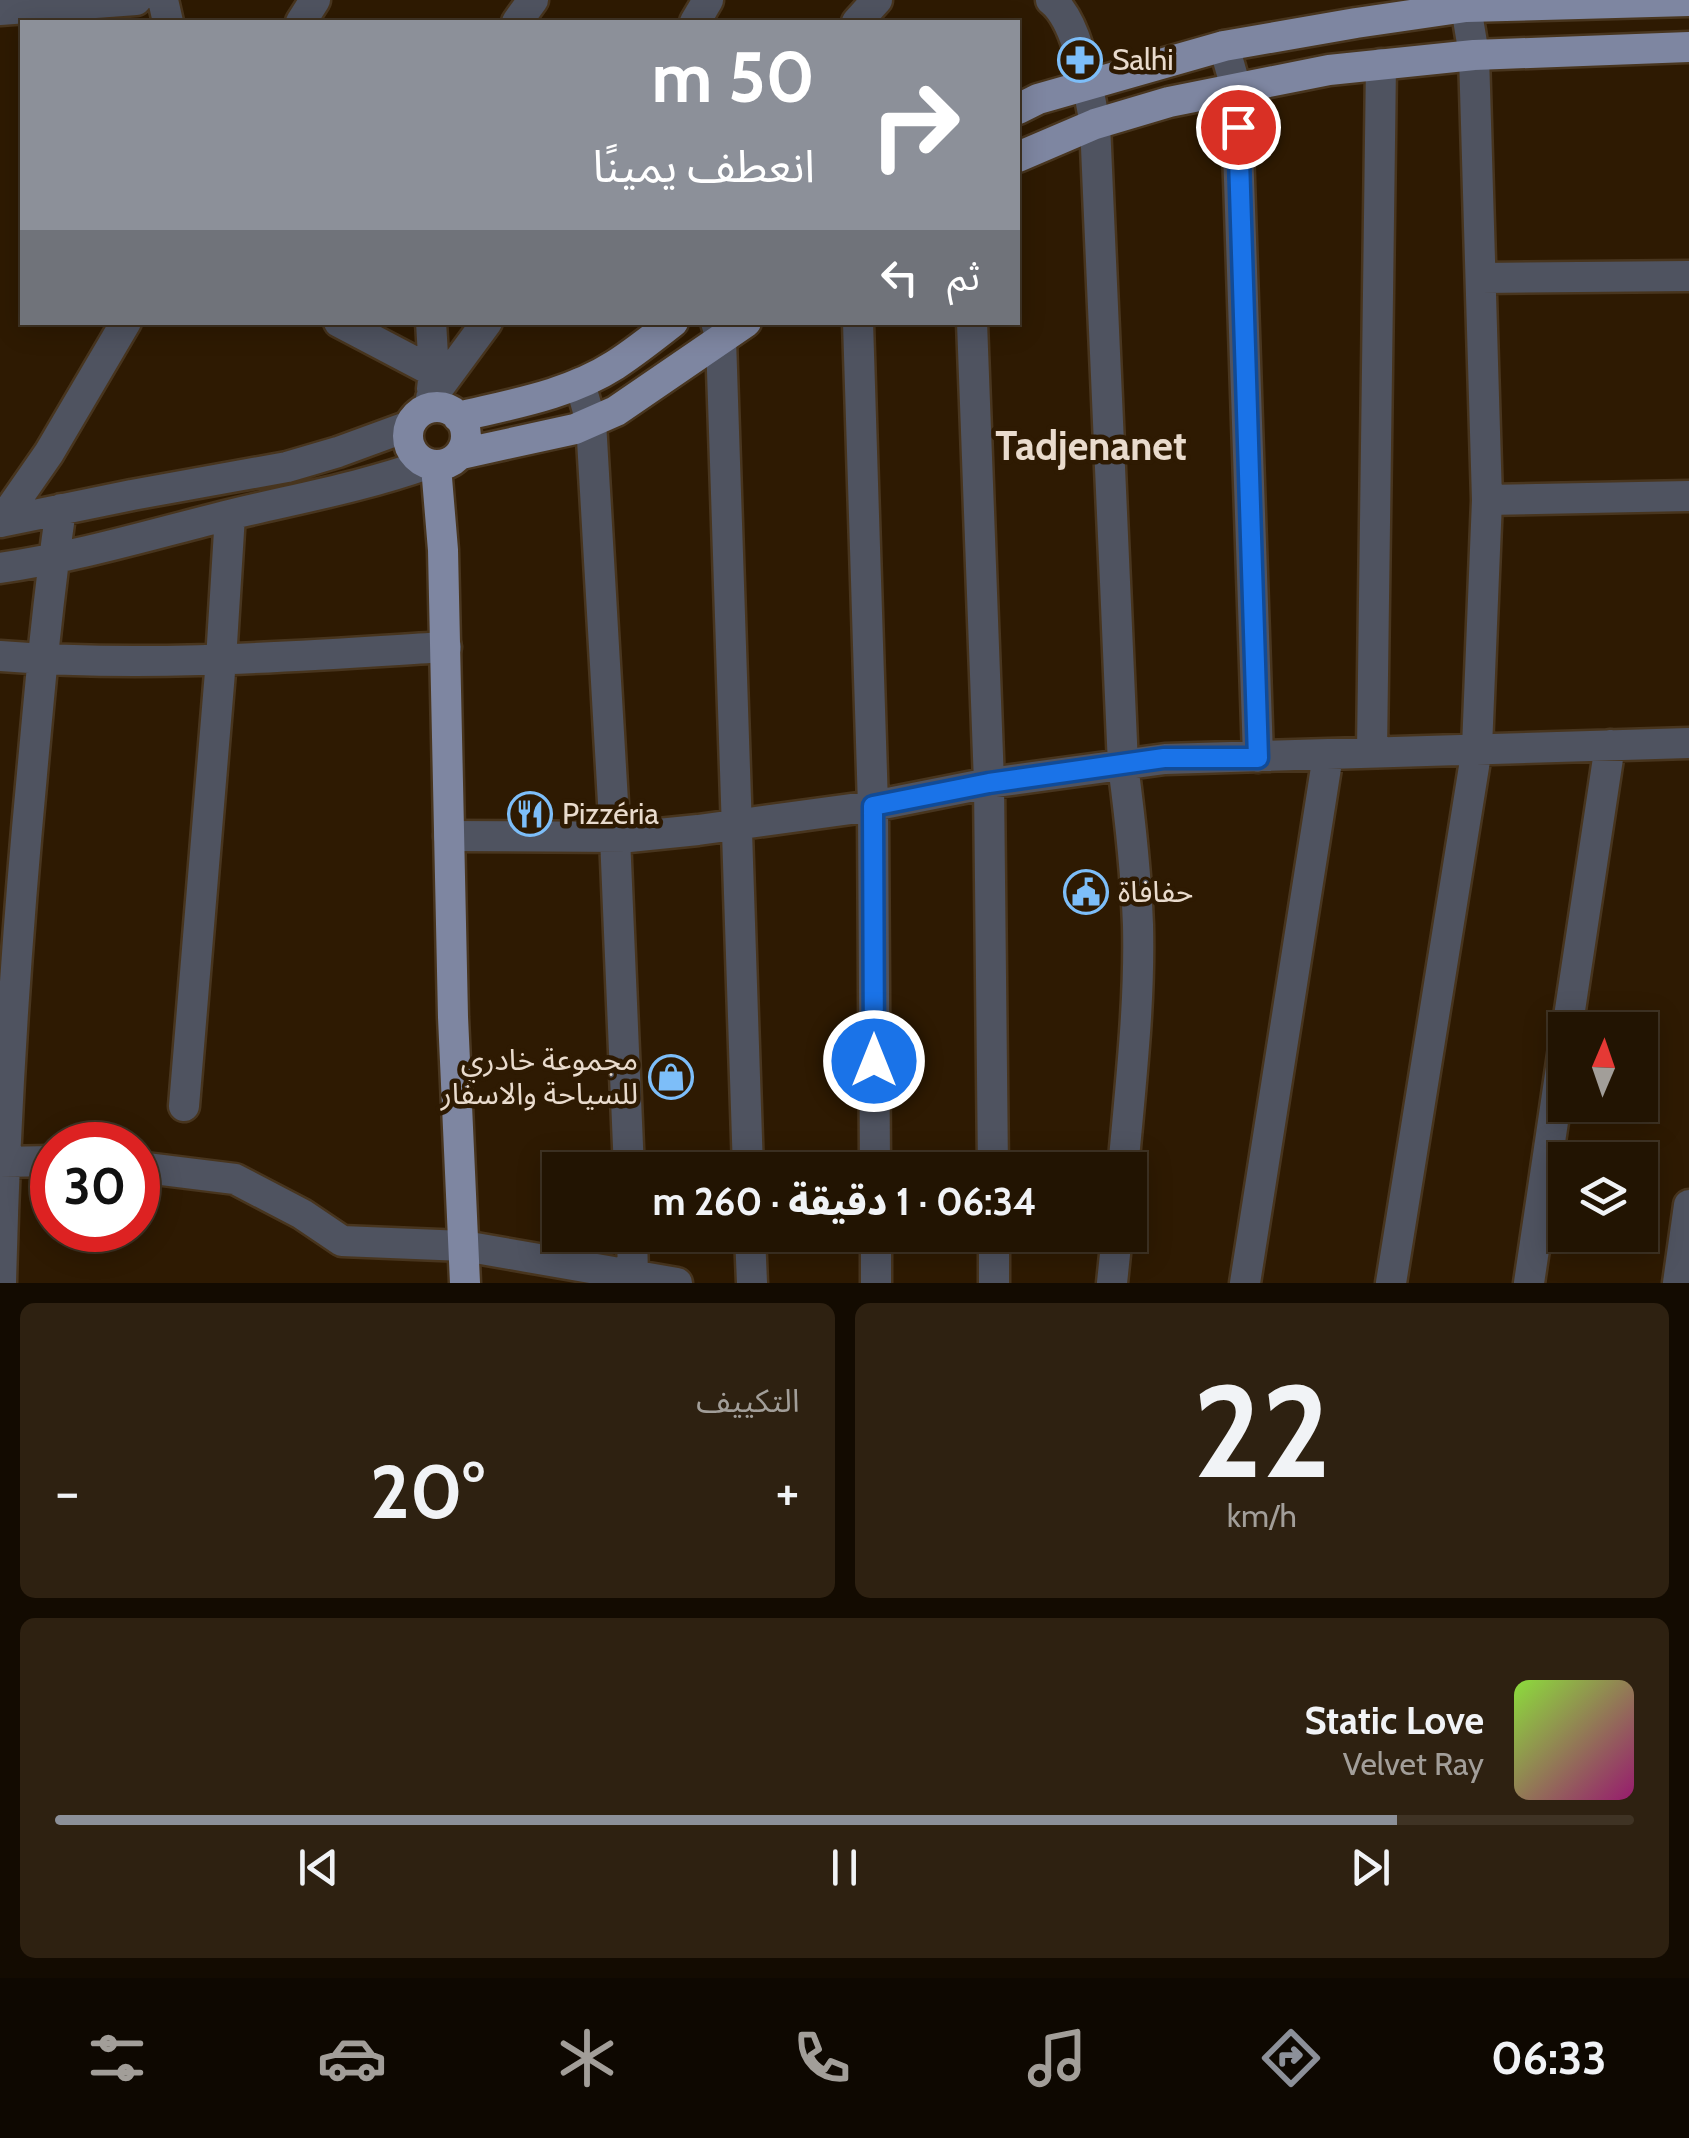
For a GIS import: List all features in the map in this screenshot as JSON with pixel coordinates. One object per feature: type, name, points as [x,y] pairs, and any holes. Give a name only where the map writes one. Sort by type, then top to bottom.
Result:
[{"type":"main road","points":[[1020,107],[1038,98],[1224,46],[1469,3],[1689,0]]},
{"type":"main road","points":[[1020,156],[1095,124],[1169,102],[1329,70],[1474,55],[1689,47]]},
{"type":"main road","points":[[433,404],[544,397],[613,366],[669,325]]},
{"type":"main road","points":[[433,404],[408,444],[412,452],[441,461],[534,440],[575,429],[616,411],[727,328]]},
{"type":"main road","points":[[433,404],[466,434],[441,461],[453,1017],[465,1283]]},
{"type":"street","points":[[0,10],[47,15],[136,0]]},
{"type":"street","points":[[859,20],[877,0]]},
{"type":"street","points":[[1057,2],[1076,39],[1095,124],[1124,765],[1138,928],[1125,1152]]},
{"type":"street","points":[[1391,1283],[1476,748],[1486,500],[1482,278],[1469,3]]},
{"type":"street","points":[[1224,46],[1236,88],[1258,758]]},
{"type":"street","points":[[1372,752],[1381,64]]},
{"type":"street","points":[[1482,278],[1689,276]]},
{"type":"street","points":[[1,522],[49,453],[124,325]]},
{"type":"street","points":[[342,325],[433,404]]},
{"type":"street","points":[[431,325],[433,404]]},
{"type":"street","points":[[1,522],[287,467],[338,452],[433,404],[484,325]]},
{"type":"street","points":[[858,325],[873,806],[875,1152]]},
{"type":"street","points":[[972,325],[989,783],[993,1152]]},
{"type":"street","points":[[727,328],[736,825],[747,1152]]},
{"type":"street","points":[[580,383],[591,422],[628,1152]]},
{"type":"street","points":[[0,568],[54,560],[375,482],[441,461]]},
{"type":"street","points":[[1486,500],[1689,496]]},
{"type":"street","points":[[1,1283],[10,899],[61,509]]},
{"type":"street","points":[[184,1106],[222,660],[230,515]]},
{"type":"street","points":[[0,656],[43,660],[222,660],[446,647]]},
{"type":"street","points":[[449,836],[615,837],[736,825],[1164,758],[1689,743]]},
{"type":"street","points":[[1570,1012],[1610,745]]},
{"type":"street","points":[[1245,1283],[1328,755]]},
{"type":"street","points":[[1529,1283],[1553,1122]]},
{"type":"street","points":[[2,1162],[30,1162]]},
{"type":"street","points":[[160,1170],[234,1179],[302,1214],[342,1241],[464,1246],[678,1283]]},
{"type":"street","points":[[1678,1283],[1689,1205]]},
{"type":"street","points":[[632,1252],[633,1274]]},
{"type":"street","points":[[751,1252],[752,1283]]},
{"type":"street","points":[[876,1252],[876,1283]]},
{"type":"street","points":[[994,1252],[994,1283]]},
{"type":"street","points":[[1112,1283],[1115,1252]]},
{"type":"place","name":"Salhi","points":[[1080,60]]},
{"type":"place","name":"Pizzéria","points":[[530,814]]},
{"type":"place","name":"حفافاة","points":[[1086,892]]},
{"type":"place","name":"مجموعة خادري للسياحة والاسفار","points":[[671,1077]]},
{"type":"district","name":"Tadjenanet","points":[[1091,446]]},
{"type":"route","points":[[874,1061],[873,806],[989,783],[1164,758],[1258,758],[1238,127]]}]
